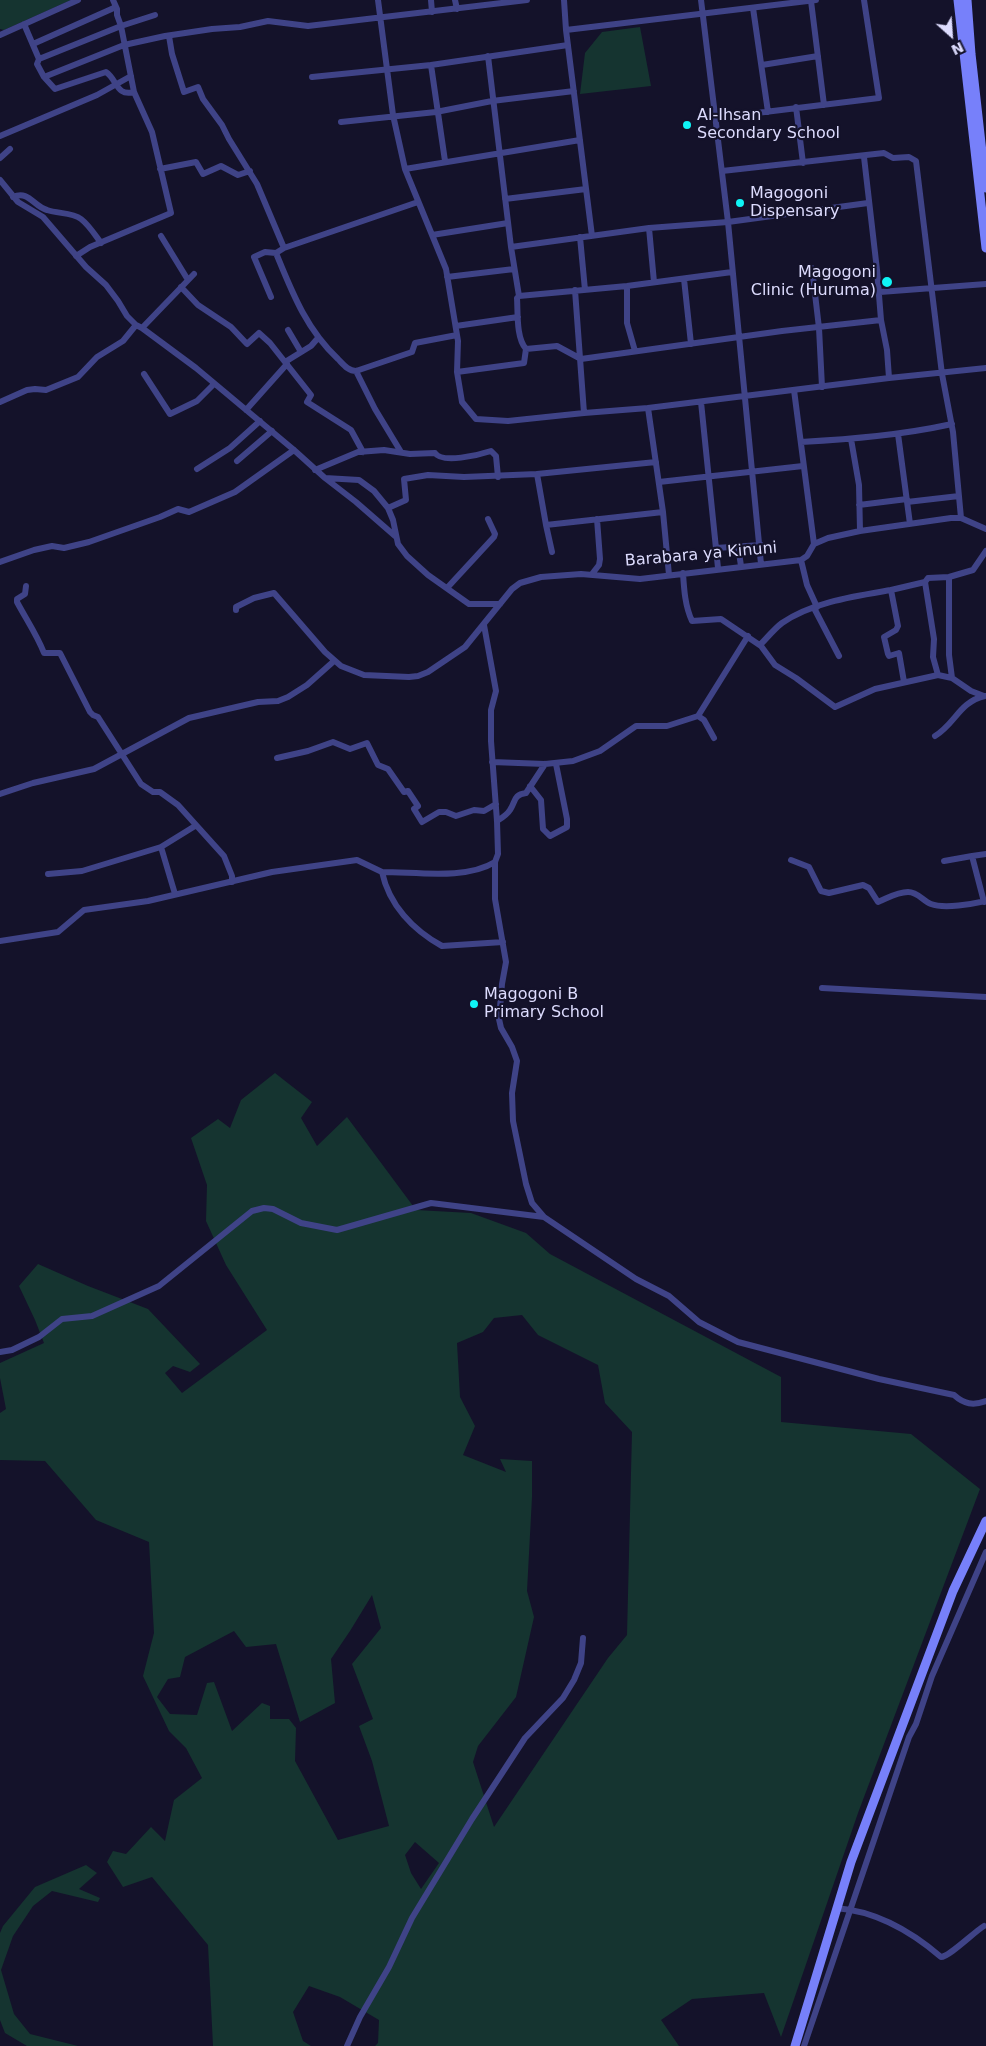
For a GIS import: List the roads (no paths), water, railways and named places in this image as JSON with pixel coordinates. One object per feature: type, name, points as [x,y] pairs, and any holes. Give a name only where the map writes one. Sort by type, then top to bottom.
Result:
[{"type":"main road","points":[[958,0],[986,248]]},
{"type":"main road","points":[[967,0],[986,188]]},
{"type":"main road","points":[[795,2046],[851,1862],[953,1591],[986,1522]]},
{"type":"street","points":[[0,35],[78,0]]},
{"type":"street","points":[[76,256],[142,224],[170,214],[152,132],[134,92],[121,26],[113,0]]},
{"type":"street","points":[[378,0],[393,116],[405,169],[446,269],[458,336],[457,372],[462,402],[476,419],[508,421],[584,412],[648,408],[986,368]]},
{"type":"street","points":[[431,0],[432,12]]},
{"type":"street","points":[[455,0],[457,10]]},
{"type":"street","points":[[44,77],[124,45],[169,36],[220,28],[240,27],[268,21],[277,24],[308,26],[457,10],[527,0]]},
{"type":"street","points":[[564,0],[566,30],[592,236]]},
{"type":"street","points":[[701,0],[728,222],[762,564]]},
{"type":"street","points":[[566,30],[814,0],[824,105]]},
{"type":"street","points":[[716,118],[879,98],[864,0]]},
{"type":"street","points":[[33,44],[116,7]]},
{"type":"street","points":[[753,8],[768,112]]},
{"type":"street","points":[[39,59],[121,26],[155,15]]},
{"type":"street","points":[[24,24],[39,59],[37,64],[44,77],[54,88],[58,90],[106,72],[118,89],[126,93],[134,92]]},
{"type":"street","points":[[169,36],[172,54],[184,92],[198,87],[203,99],[222,125],[250,171],[266,203],[284,248]]},
{"type":"street","points":[[312,77],[430,65],[568,45]]},
{"type":"street","points":[[457,372],[524,363],[526,350],[523,346],[518,317],[517,298],[519,296],[510,247],[488,56]]},
{"type":"street","points":[[762,65],[818,56]]},
{"type":"street","points":[[430,65],[445,162]]},
{"type":"street","points":[[0,136],[97,95],[131,76]]},
{"type":"street","points":[[341,122],[436,112],[492,101],[574,91]]},
{"type":"street","points":[[796,108],[803,163]]},
{"type":"street","points":[[405,169],[580,140]]},
{"type":"street","points":[[0,158],[10,149]]},
{"type":"street","points":[[722,171],[864,157],[884,153],[893,158],[909,157],[916,161],[942,374],[952,424],[962,518]]},
{"type":"street","points":[[864,157],[889,378]]},
{"type":"street","points":[[160,169],[196,162],[203,174],[221,166],[238,175],[250,171]]},
{"type":"street","points":[[0,180],[13,197],[43,217],[76,256],[106,285],[127,316],[272,431],[315,470],[395,536]]},
{"type":"street","points":[[505,199],[586,189]]},
{"type":"street","points":[[13,197],[27,195],[45,210],[75,215],[88,226],[101,243]]},
{"type":"street","points":[[271,297],[254,258],[265,252],[276,253],[284,248],[418,202]]},
{"type":"street","points":[[510,247],[650,228],[728,222],[868,203]]},
{"type":"street","points":[[432,236],[508,224]]},
{"type":"street","points":[[650,228],[654,282]]},
{"type":"street","points":[[161,236],[188,280]]},
{"type":"street","points":[[580,237],[585,290]]},
{"type":"street","points":[[276,253],[299,309],[318,338],[351,371],[412,352],[415,343],[458,336]]},
{"type":"street","points":[[812,268],[819,328],[822,387]]},
{"type":"street","points":[[447,277],[514,269]]},
{"type":"street","points":[[519,296],[627,286],[732,272]]},
{"type":"street","points":[[0,402],[27,390],[46,390],[78,377],[98,357],[123,341],[194,274]]},
{"type":"street","points":[[684,279],[692,344]]},
{"type":"street","points":[[880,292],[986,284]]},
{"type":"street","points":[[627,286],[627,323],[635,351]]},
{"type":"street","points":[[181,287],[198,305],[231,327],[247,344],[259,333],[270,343],[312,395],[307,402],[351,430],[363,452]]},
{"type":"street","points":[[575,290],[584,412]]},
{"type":"street","points":[[456,326],[518,317]]},
{"type":"street","points":[[526,350],[557,346],[581,359],[782,331],[881,320]]},
{"type":"street","points":[[288,330],[301,352]]},
{"type":"street","points":[[246,410],[286,363],[318,338]]},
{"type":"street","points":[[356,371],[401,452]]},
{"type":"street","points":[[144,374],[170,414],[197,401],[214,384]]},
{"type":"street","points":[[794,390],[814,544],[828,538],[860,531],[951,518],[962,518],[986,529]]},
{"type":"street","points":[[701,402],[718,568]]},
{"type":"street","points":[[648,408],[663,512],[669,575]]},
{"type":"street","points":[[198,469],[230,448],[260,422]]},
{"type":"street","points":[[801,442],[898,434],[923,431],[952,424]]},
{"type":"street","points":[[237,460],[272,431]]},
{"type":"street","points":[[898,434],[910,524]]},
{"type":"street","points":[[851,439],[859,485],[860,531]]},
{"type":"street","points":[[0,562],[34,550],[52,546],[64,548],[89,542],[178,509],[189,512],[235,492],[294,450]]},
{"type":"street","points":[[315,470],[363,452],[384,450],[435,453],[441,458],[491,452],[496,456],[498,477]]},
{"type":"street","points":[[388,508],[406,500],[404,478],[428,475],[498,477],[656,462]]},
{"type":"street","points":[[659,482],[803,466]]},
{"type":"street","points":[[537,474],[552,552]]},
{"type":"street","points":[[325,478],[359,480],[374,491],[388,508],[393,520],[398,544],[407,556],[428,575],[469,604],[500,604]]},
{"type":"street","points":[[859,505],[959,496]]},
{"type":"street","points":[[546,525],[663,512]]},
{"type":"street","points":[[447,588],[494,537],[495,534],[488,519]]},
{"type":"street","points":[[592,574],[599,565],[600,559],[597,519]]},
{"type":"street","name":"Barabara ya Kinuni","points":[[334,661],[341,666],[364,674],[418,676],[446,661],[465,647],[512,589],[530,579],[592,574],[638,578],[801,560],[807,556],[814,544]]},
{"type":"street","points":[[716,548],[761,545]]},
{"type":"street","points":[[738,546],[740,566]]},
{"type":"street","points":[[760,645],[782,623],[833,600],[891,590],[925,582],[928,578],[949,577],[973,570],[986,551]]},
{"type":"street","points":[[801,560],[807,585],[816,608],[839,656]]},
{"type":"street","points":[[683,573],[685,596],[692,621],[721,619],[760,645],[775,666],[796,678],[835,707],[875,689],[938,675],[952,678],[971,691],[985,696]]},
{"type":"street","points":[[949,577],[949,655],[952,678]]},
{"type":"street","points":[[925,582],[934,639],[933,657],[938,675]]},
{"type":"street","points":[[26,586],[25,594],[17,599],[17,602],[31,629],[40,641],[44,653],[60,654],[90,712],[98,717],[141,784],[152,792],[160,792],[178,805],[224,856],[232,882]]},
{"type":"street","points":[[891,590],[898,626],[896,630],[884,637],[888,654],[890,656],[899,653],[904,682]]},
{"type":"street","points":[[0,794],[33,783],[94,769],[189,718],[258,702],[278,701],[288,697],[307,684],[334,661],[274,593],[254,598],[236,607],[236,610]]},
{"type":"street","points":[[484,625],[496,691],[491,710],[492,762],[498,854],[495,862],[495,899],[506,962],[499,1019],[501,1028],[512,1047],[517,1061],[512,1093],[513,1120],[532,1203],[544,1217],[636,1280],[669,1296],[699,1322],[738,1342],[879,1380],[954,1395],[970,1405],[986,1401]]},
{"type":"street","points":[[492,762],[556,764],[573,761],[600,751],[636,726],[666,726],[698,716],[748,636]]},
{"type":"street","points":[[936,736],[950,725],[960,709],[974,699],[985,696]]},
{"type":"street","points":[[698,716],[704,720],[714,738]]},
{"type":"street","points":[[277,758],[308,751],[333,742],[350,749],[367,743],[378,764],[388,769],[404,792],[408,791],[418,806],[414,809],[422,822],[439,812],[446,812],[456,816],[474,810],[484,811],[496,804]]},
{"type":"street","points":[[497,821],[512,808],[518,794],[526,793],[545,764]]},
{"type":"street","points":[[530,786],[541,800],[543,829],[550,836],[553,836],[566,827],[567,819],[556,764]]},
{"type":"street","points":[[48,874],[82,871],[161,847],[195,826]]},
{"type":"street","points":[[161,847],[175,894]]},
{"type":"street","points":[[944,860],[986,854]]},
{"type":"street","points":[[790,860],[809,867],[821,891],[829,893],[863,885],[869,888],[878,902],[897,893],[909,892],[920,896],[932,905],[967,905],[985,901],[972,856]]},
{"type":"street","points":[[0,941],[58,932],[84,910],[148,901],[272,872],[357,860],[382,872],[465,872],[484,869],[495,862]]},
{"type":"street","points":[[382,872],[385,887],[398,909],[417,929],[442,946],[503,942]]},
{"type":"street","points":[[822,988],[986,997]]},
{"type":"street","points":[[0,1352],[12,1350],[39,1337],[62,1319],[92,1316],[159,1286],[252,1211],[264,1208],[278,1210],[301,1223],[337,1230],[431,1203],[544,1217]]},
{"type":"street","points":[[804,2046],[908,1737],[916,1724],[932,1676],[986,1552]]},
{"type":"street","points":[[347,2046],[360,2018],[389,1967],[412,1918],[472,1819],[525,1738],[563,1698],[574,1680],[581,1663],[583,1638]]},
{"type":"street","points":[[836,1908],[871,1914],[930,1948],[941,1957],[946,1956],[984,1926]]},
{"type":"place","name":"Al-Ihsan Secondary School","points":[[687,125]]},
{"type":"place","name":"Magogoni Dispensary","points":[[740,203]]},
{"type":"place","name":"Magogoni Clinic (Huruma)","points":[[887,282]]},
{"type":"place","name":"Magogoni B Primary School","points":[[474,1004]]}]
